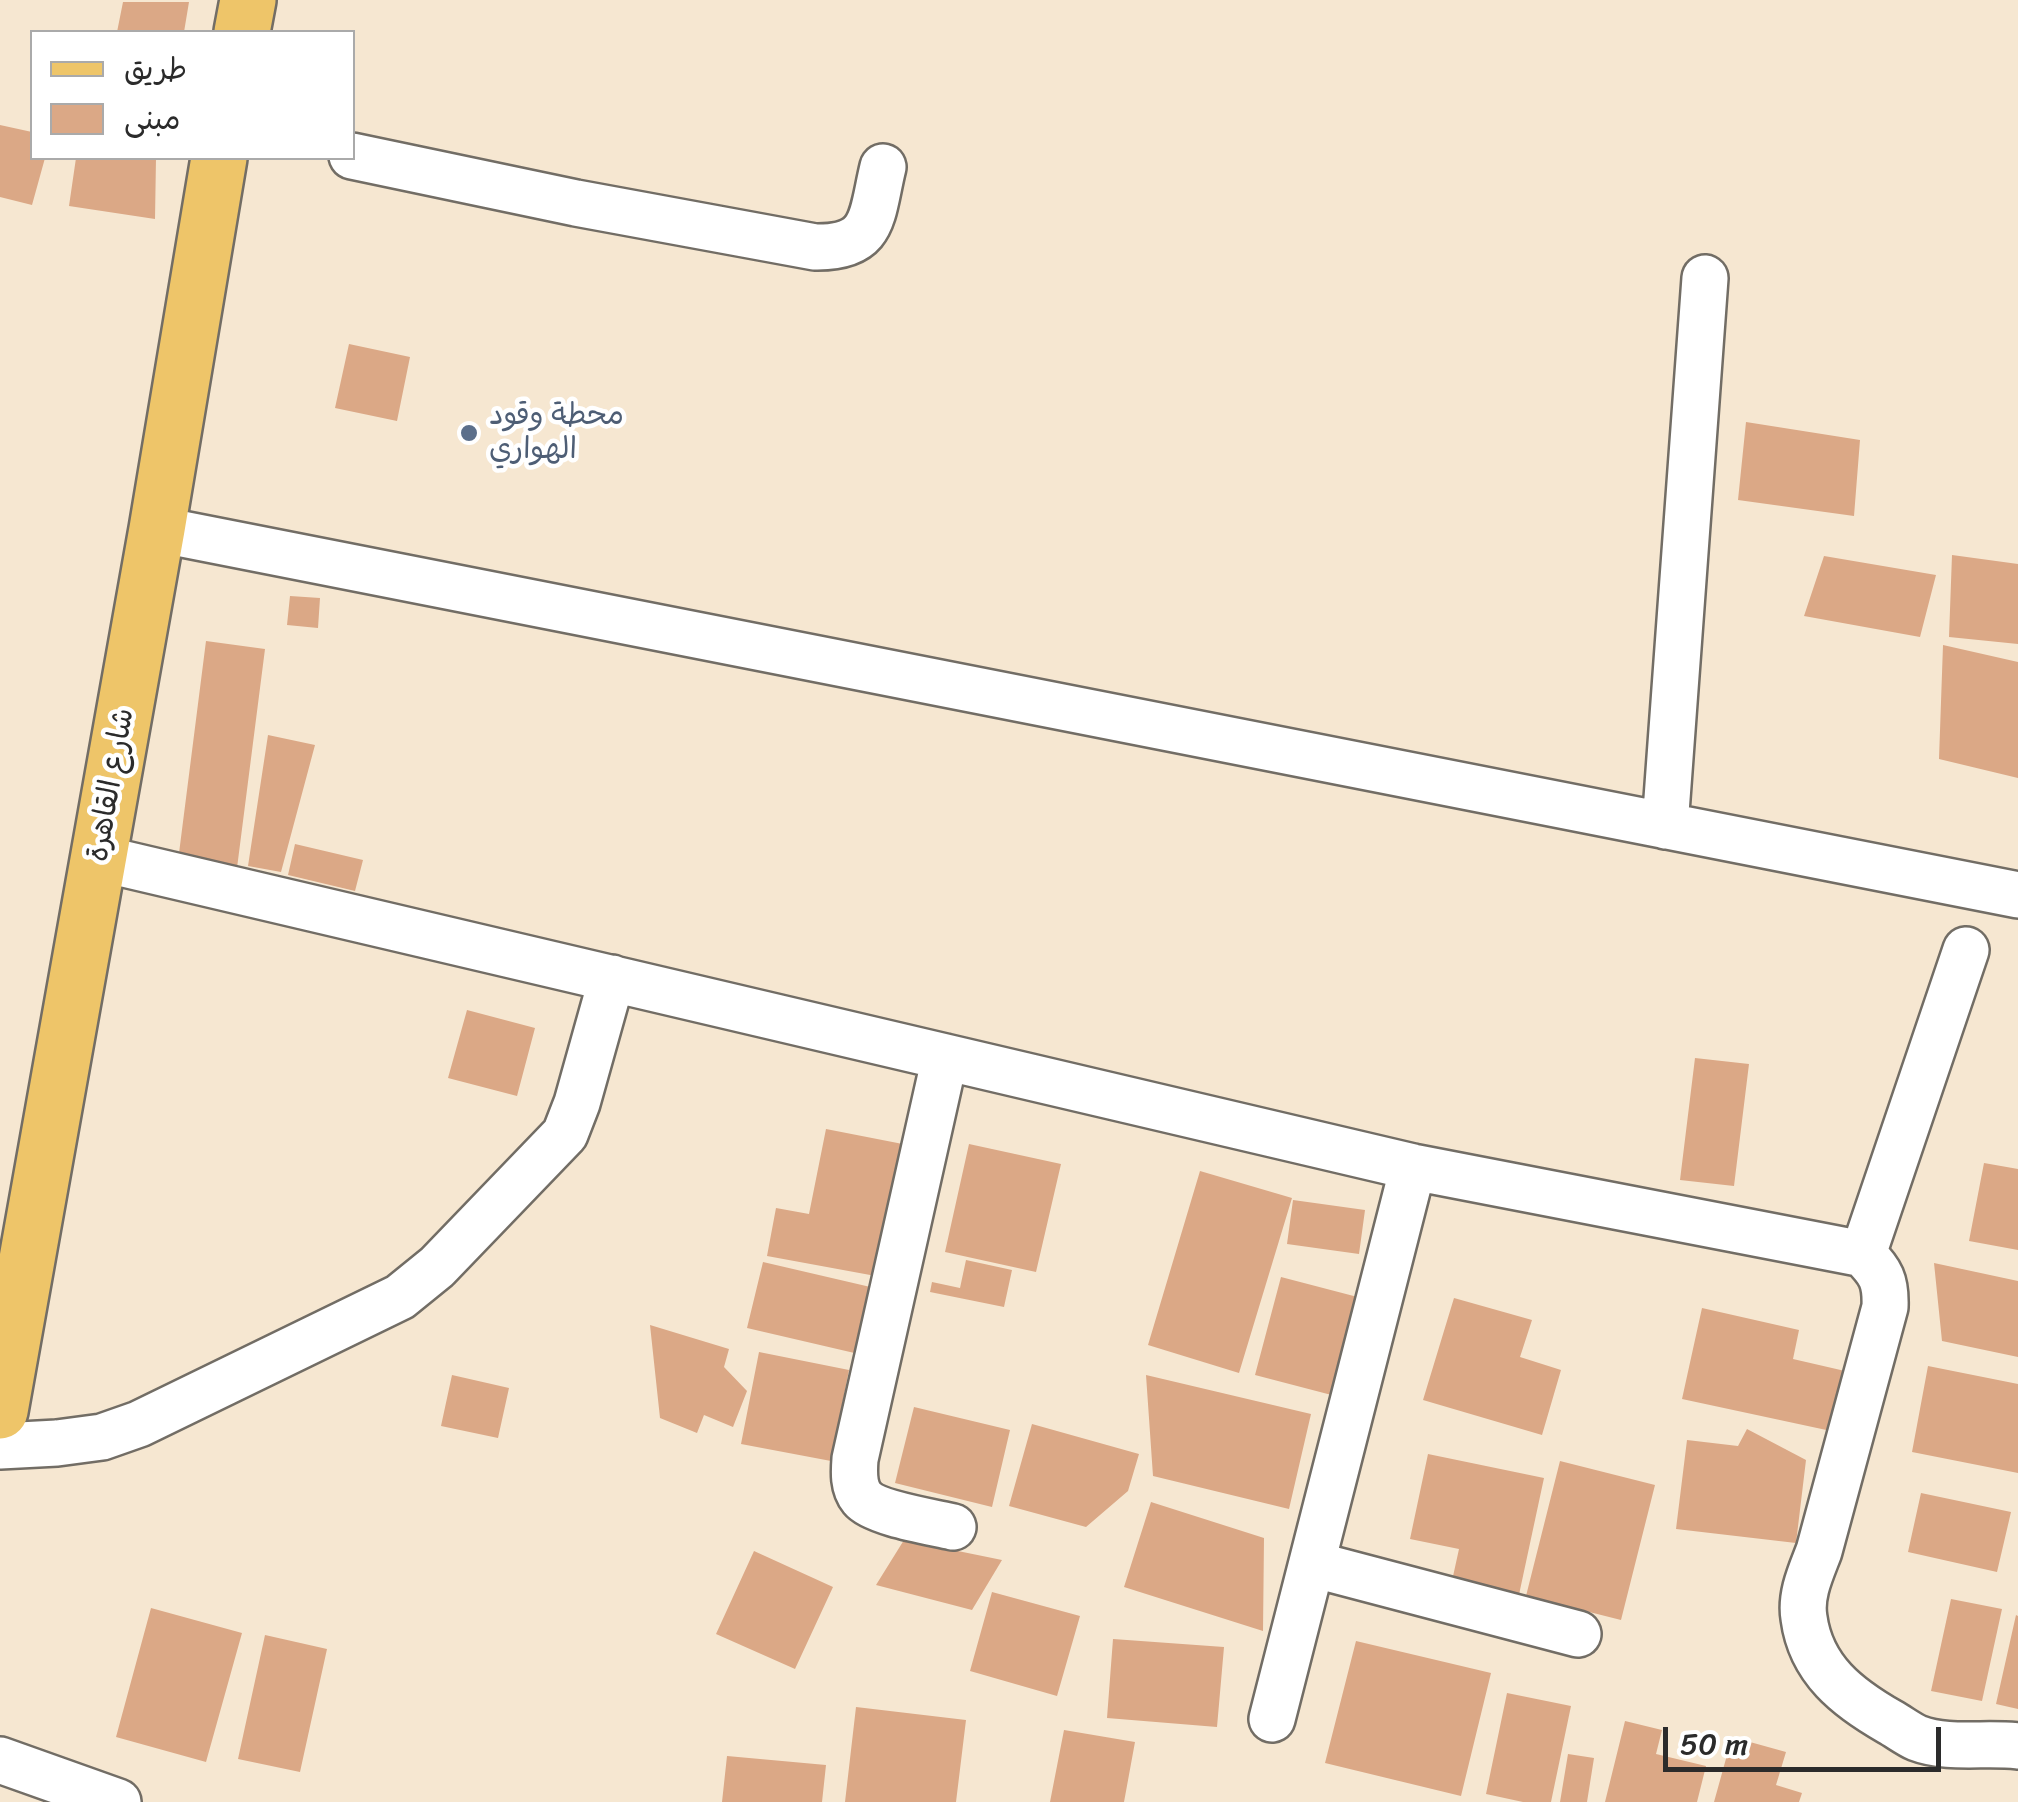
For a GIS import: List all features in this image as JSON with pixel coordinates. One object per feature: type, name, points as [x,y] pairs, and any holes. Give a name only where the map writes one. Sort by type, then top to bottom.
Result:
[{"type":"main road","points":[[242,30],[248,0]]},
{"type":"main road","name":"شارع القاهرة","points":[[0,1412],[219,160]]},
{"type":"street","points":[[355,157],[612,210],[834,248],[850,244],[862,235],[883,167]]},
{"type":"street","points":[[1665,826],[1706,278]]},
{"type":"street","points":[[157,530],[2018,895]]},
{"type":"street","points":[[99,858],[1412,1167],[1863,1254],[1878,1269],[1886,1289],[1885,1307],[1819,1551],[1805,1588],[1804,1618],[1812,1646],[1828,1677],[1858,1704],[1919,1739],[2018,1746]]},
{"type":"street","points":[[1863,1254],[1966,950]]},
{"type":"street","points":[[0,1446],[102,1437],[139,1424],[400,1297],[437,1267],[565,1134],[612,978]]},
{"type":"street","points":[[945,1057],[855,1459],[854,1480],[859,1496],[872,1507],[953,1527]]},
{"type":"street","points":[[1272,1718],[1412,1167]]},
{"type":"street","points":[[1312,1564],[1578,1634]]},
{"type":"street","points":[[0,1760],[118,1802]]},
{"type":"building","points":[[123,2],[189,2],[184,30],[117,30]]},
{"type":"building","points":[[0,125],[30,132],[30,160],[44,160],[32,205],[0,197]]},
{"type":"building","points":[[76,160],[156,160],[155,219],[69,206]]},
{"type":"building","points":[[349,344],[410,357],[397,421],[335,408]]},
{"type":"building","points":[[1746,422],[1860,440],[1854,516],[1738,500]]},
{"type":"building","points":[[1952,555],[2018,564],[2018,644],[1949,637]]},
{"type":"building","points":[[1824,556],[1936,575],[1920,637],[1804,616]]},
{"type":"building","points":[[290,596],[320,598],[318,628],[287,625]]},
{"type":"building","points":[[206,641],[265,649],[237,868],[178,861]]},
{"type":"building","points":[[1943,645],[2018,662],[2018,778],[1939,759]]},
{"type":"building","points":[[268,735],[315,745],[281,872],[248,866]]},
{"type":"building","points":[[295,844],[363,860],[355,891],[288,875]]},
{"type":"building","points":[[467,1010],[535,1028],[517,1096],[448,1078]]},
{"type":"building","points":[[1695,1058],[1749,1064],[1734,1186],[1680,1180]]},
{"type":"building","points":[[826,1129],[918,1147],[892,1279],[767,1256],[776,1208],[809,1214]]},
{"type":"building","points":[[969,1144],[1061,1164],[1036,1272],[945,1252]]},
{"type":"building","points":[[1984,1163],[2018,1169],[2018,1250],[1969,1241]]},
{"type":"building","points":[[1200,1171],[1292,1198],[1239,1373],[1148,1345]]},
{"type":"building","points":[[1293,1200],[1365,1210],[1359,1254],[1287,1244]]},
{"type":"building","points":[[966,1260],[1012,1270],[1004,1307],[930,1292],[932,1282],[960,1288]]},
{"type":"building","points":[[763,1262],[879,1289],[863,1355],[747,1328]]},
{"type":"building","points":[[1934,1263],[2018,1281],[2018,1357],[1942,1341]]},
{"type":"building","points":[[1281,1277],[1369,1300],[1343,1398],[1255,1375]]},
{"type":"building","points":[[1454,1298],[1532,1320],[1520,1357],[1561,1370],[1542,1435],[1423,1400]]},
{"type":"building","points":[[1702,1308],[1799,1330],[1793,1359],[1845,1371],[1831,1431],[1682,1399]]},
{"type":"building","points":[[650,1325],[729,1349],[724,1367],[747,1391],[733,1427],[704,1415],[697,1433],[660,1418]]},
{"type":"building","points":[[759,1352],[849,1370],[831,1461],[741,1444]]},
{"type":"building","points":[[1928,1366],[2018,1384],[2018,1473],[1912,1452]]},
{"type":"building","points":[[452,1375],[509,1388],[498,1438],[441,1426]]},
{"type":"building","points":[[1146,1375],[1311,1414],[1289,1509],[1153,1476]]},
{"type":"building","points":[[914,1407],[1010,1430],[992,1507],[895,1483]]},
{"type":"building","points":[[1032,1424],[1139,1454],[1128,1491],[1086,1527],[1009,1506]]},
{"type":"building","points":[[1747,1429],[1806,1460],[1796,1543],[1676,1529],[1687,1440],[1738,1446]]},
{"type":"building","points":[[1428,1454],[1544,1478],[1517,1604],[1450,1590],[1459,1549],[1410,1539]]},
{"type":"building","points":[[1560,1461],[1655,1485],[1621,1620],[1526,1596]]},
{"type":"building","points":[[1921,1493],[2011,1512],[1997,1572],[1908,1552]]},
{"type":"building","points":[[1151,1502],[1264,1538],[1263,1631],[1124,1587]]},
{"type":"building","points":[[904,1540],[1002,1560],[972,1610],[876,1585]]},
{"type":"building","points":[[754,1551],[833,1587],[795,1669],[716,1634]]},
{"type":"building","points":[[992,1592],[1080,1616],[1057,1696],[970,1671]]},
{"type":"building","points":[[1951,1599],[2002,1609],[1982,1701],[1931,1691]]},
{"type":"building","points":[[151,1608],[242,1633],[206,1762],[116,1737]]},
{"type":"building","points":[[2018,1616],[2018,1709],[1996,1704]]},
{"type":"building","points":[[265,1635],[327,1649],[300,1772],[238,1759]]},
{"type":"building","points":[[1113,1639],[1224,1647],[1217,1727],[1107,1718]]},
{"type":"building","points":[[1356,1641],[1491,1673],[1461,1796],[1325,1763]]},
{"type":"building","points":[[1507,1693],[1571,1706],[1551,1802],[1523,1802],[1486,1794]]},
{"type":"building","points":[[856,1707],[966,1720],[956,1802],[845,1802]]},
{"type":"building","points":[[1625,1721],[1662,1730],[1656,1754],[1706,1766],[1697,1802],[1605,1802]]},
{"type":"building","points":[[1064,1730],[1135,1742],[1124,1802],[1050,1802]]},
{"type":"building","points":[[1732,1737],[1786,1752],[1776,1785],[1802,1793],[1799,1802],[1714,1802]]},
{"type":"building","points":[[1568,1754],[1594,1758],[1587,1802],[1560,1802]]},
{"type":"building","points":[[727,1756],[826,1765],[822,1802],[722,1802]]},
{"type":"place","name":"محطة وقود الهواري","points":[[469,433]]}]
